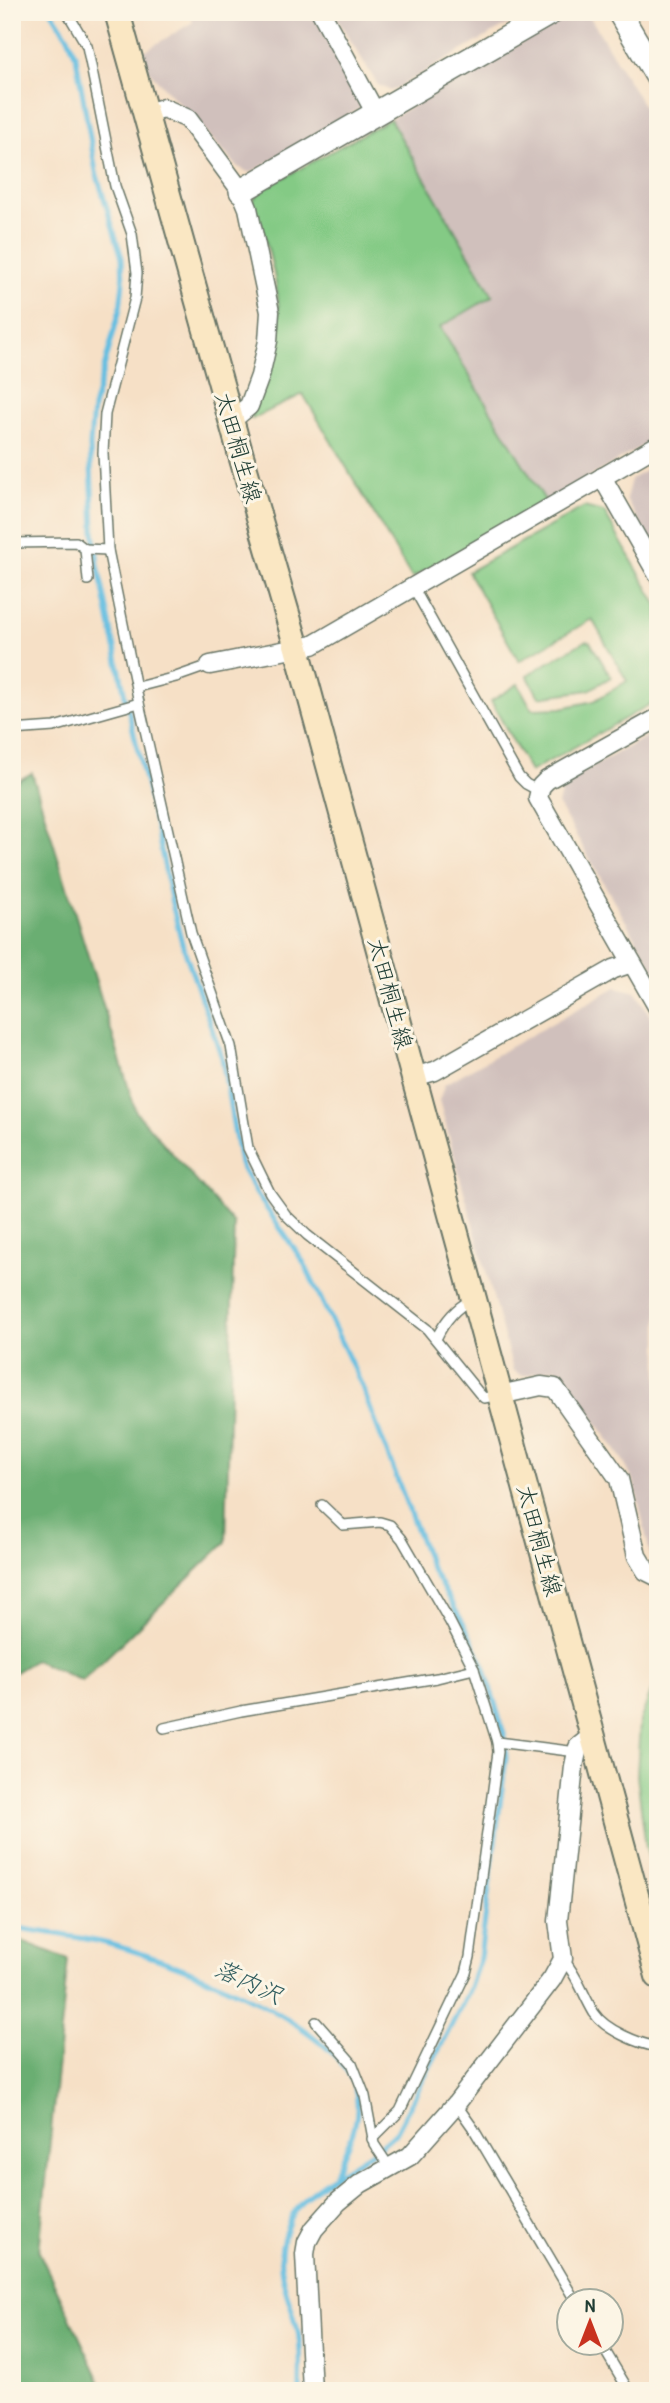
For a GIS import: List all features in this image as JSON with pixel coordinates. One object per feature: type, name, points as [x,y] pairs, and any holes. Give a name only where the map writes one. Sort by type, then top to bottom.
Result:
[{"type":"main road","name":"太田桐生線","points":[[117,12],[297,649],[500,1395],[585,1744],[651,1925],[658,1976]]},
{"type":"street","points":[[321,12],[376,114]]},
{"type":"street","points":[[241,191],[552,12]]},
{"type":"street","points":[[619,12],[658,78]]},
{"type":"street","points":[[145,113],[164,108],[188,119],[241,191],[248,208],[270,312],[265,353],[249,406],[231,421]]},
{"type":"street","points":[[210,665],[313,645],[658,445]]},
{"type":"street","points":[[602,477],[658,575]]},
{"type":"street","points":[[658,718],[547,780],[539,791],[541,804],[658,1008]]},
{"type":"street","points":[[413,1077],[435,1071],[614,969],[632,963]]},
{"type":"street","points":[[500,1395],[541,1385],[555,1388],[619,1479],[637,1556],[646,1571],[658,1577]]},
{"type":"street","points":[[312,2391],[305,2254],[307,2242],[323,2217],[349,2191],[386,2161],[410,2156],[456,2104],[543,1993],[563,1959],[558,1921],[585,1744]]},
{"type":"lane","points":[[68,12],[87,46],[111,167],[132,234],[137,273],[135,298],[105,414],[103,463],[108,550],[113,583],[191,933],[231,1046],[248,1148],[270,1193],[286,1215],[307,1235],[427,1329],[479,1394],[484,1398],[500,1395]]},
{"type":"lane","points":[[12,543],[76,542],[85,549],[108,550]]},
{"type":"lane","points":[[85,549],[88,580]]},
{"type":"lane","points":[[413,587],[519,776],[526,784],[539,791]]},
{"type":"lane","points":[[137,687],[210,665]]},
{"type":"lane","points":[[12,730],[54,727],[138,704]]},
{"type":"lane","points":[[436,1339],[442,1325],[457,1309],[473,1299]]},
{"type":"lane","points":[[322,1505],[342,1525],[380,1522],[394,1528],[450,1622],[474,1669],[499,1742],[466,1973],[400,2111],[373,2141]]},
{"type":"lane","points":[[164,1728],[474,1669]]},
{"type":"lane","points":[[499,1742],[585,1744]]},
{"type":"lane","points":[[563,1959],[576,1973],[595,2015],[641,2044],[658,2047]]},
{"type":"lane","points":[[316,2022],[352,2063],[365,2096],[373,2141],[386,2161]]},
{"type":"lane","points":[[456,2104],[568,2288]]},
{"type":"lane","points":[[610,2358],[629,2391]]},
{"type":"shaded area","points":[[190,12],[312,12],[362,95],[360,108],[250,173],[238,167],[148,70],[143,52],[193,22]]},
{"type":"shaded area","points":[[333,12],[530,12],[391,91],[378,85]]},
{"type":"shaded area","points":[[575,12],[587,12],[658,130],[658,437],[546,502],[439,326],[493,296],[390,119]]},
{"type":"shaded area","points":[[658,464],[658,555],[626,499],[631,479]]},
{"type":"shaded area","points":[[658,730],[658,977],[558,804],[564,783]]},
{"type":"shaded area","points":[[616,987],[636,992],[658,1029],[658,1563],[650,1554],[635,1485],[624,1462],[564,1376],[556,1368],[522,1376],[513,1370],[439,1100],[445,1084]]},
{"type":"green space","points":[[390,119],[493,296],[440,327],[546,502],[412,578],[303,394],[252,419],[251,415],[272,358],[279,323],[273,270],[252,202],[260,191]]},
{"type":"green space","points":[[584,507],[604,512],[658,606],[658,700],[530,772],[491,701],[518,684],[532,709],[561,708],[594,701],[627,681],[592,619],[519,661],[468,572]]},
{"type":"green space","points":[[585,641],[590,642],[611,677],[589,690],[539,697],[527,675]]},
{"type":"green space","points":[[32,773],[136,1112],[234,1224],[226,1542],[82,1681],[35,1660],[12,1674],[12,784]]},
{"type":"green space","points":[[658,1682],[658,1889],[646,1848],[637,1776],[640,1721],[654,1684]]},
{"type":"green space","points":[[12,1937],[68,1959],[39,2252],[105,2391],[12,2391]]},
{"type":"waterway","points":[[52,12],[68,37],[76,57],[96,172],[122,258],[120,309],[93,408],[90,445],[98,565],[172,904],[182,943],[222,1058],[240,1164],[256,1193],[304,1263],[361,1384],[431,1568],[466,1628],[484,1666],[504,1734],[506,1758],[480,1958],[468,1993],[397,2131],[376,2149],[310,2193],[296,2210],[286,2230],[281,2264],[283,2282],[299,2335],[300,2391]]},
{"type":"waterway","name":"落内沢","points":[[12,1927],[101,1942],[164,1962],[243,1995],[281,2015],[314,2037],[339,2061],[354,2085],[357,2097],[353,2132],[333,2176]]}]
